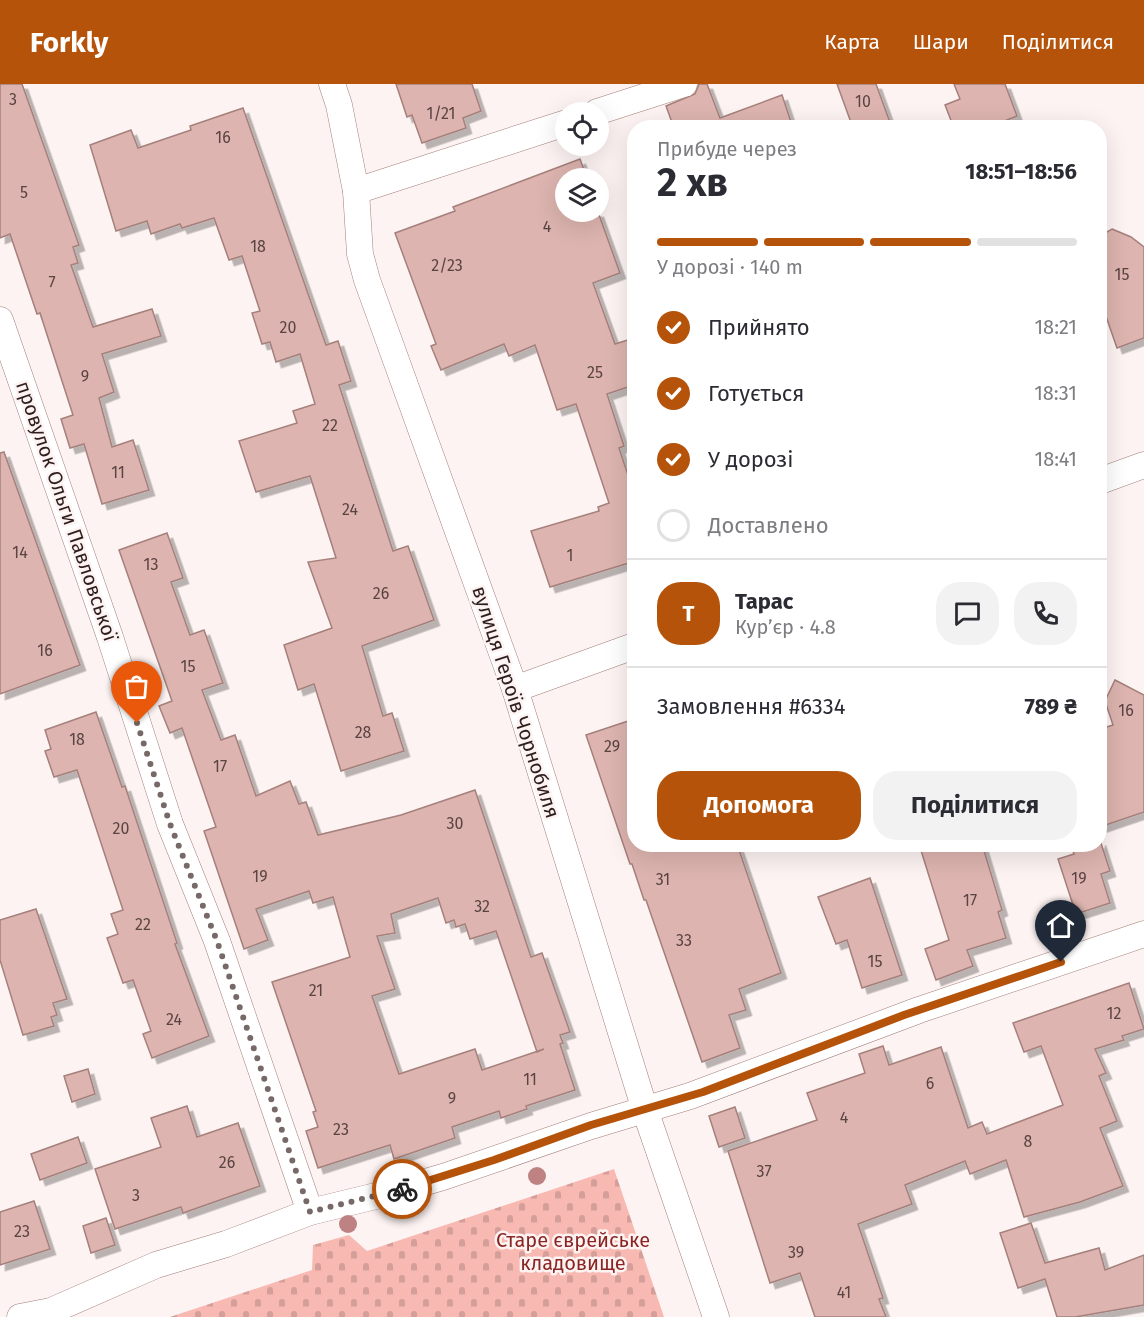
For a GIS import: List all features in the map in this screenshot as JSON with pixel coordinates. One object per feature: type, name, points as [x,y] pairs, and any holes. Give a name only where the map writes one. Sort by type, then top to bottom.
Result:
[{"type":"street","name":"вулиця Героїв Чорнобиля","points":[[332,84],[339,105],[356,191],[360,254],[367,280],[515,689],[645,1110],[716,1317]]},
{"type":"street","points":[[609,108],[684,84]]},
{"type":"street","points":[[356,191],[555,127]]},
{"type":"street","name":"провулок Ольги Павловської","points":[[0,320],[110,637],[163,803],[217,941],[310,1212]]},
{"type":"street","points":[[1107,478],[1144,465]]},
{"type":"street","points":[[515,689],[627,649]]},
{"type":"street","points":[[20,1317],[51,1311],[156,1265],[226,1244],[310,1212],[443,1177],[591,1125],[724,1085],[912,1013],[1144,934]]},
{"type":"green space","name":"Старе єврейське кладовище","points":[[614,1169],[664,1317],[170,1317],[312,1270],[313,1245],[349,1235],[367,1251]]},
{"type":"building","points":[[0,84],[22,84],[79,245],[73,247],[78,263],[71,265],[93,327],[152,309],[161,336],[102,354],[114,392],[99,398],[112,447],[133,440],[149,490],[102,504],[84,444],[70,448],[61,419],[73,415],[40,313],[37,314],[10,234],[0,238]]},
{"type":"building","points":[[396,84],[472,84],[481,111],[463,118],[466,128],[422,143],[412,115],[407,117]]},
{"type":"building","points":[[699,84],[707,84],[720,118],[782,95],[790,120],[671,120],[666,106],[695,94]]},
{"type":"building","points":[[837,84],[876,84],[889,120],[850,120]]},
{"type":"building","points":[[954,84],[1005,84],[1017,116],[1007,120],[951,120],[945,105],[960,99]]},
{"type":"building","points":[[243,108],[326,345],[338,341],[351,381],[339,385],[393,551],[408,546],[434,620],[362,646],[383,716],[392,713],[404,751],[341,771],[314,684],[298,690],[284,645],[332,628],[308,562],[336,558],[310,476],[256,492],[239,441],[297,423],[293,411],[315,404],[300,354],[276,362],[270,342],[262,344],[252,313],[260,311],[242,256],[229,260],[214,218],[182,228],[180,224],[151,234],[147,221],[116,231],[90,145],[131,130],[138,148],[191,130],[190,126]]},
{"type":"building","points":[[580,159],[583,168],[556,168]]},
{"type":"building","points":[[555,168],[555,222],[602,222],[620,273],[593,283],[615,344],[627,340],[627,387],[607,394],[624,446],[619,448],[627,472],[627,564],[550,587],[531,531],[599,511],[598,507],[609,503],[576,404],[557,410],[535,345],[509,356],[504,344],[441,370],[431,346],[436,344],[395,233],[455,211],[453,207]]},
{"type":"building","points":[[1112,229],[1131,237],[1144,247],[1144,338],[1117,348],[1107,319],[1107,232]]},
{"type":"building","points":[[4,452],[80,665],[0,694],[0,453]]},
{"type":"building","points":[[167,533],[183,578],[171,582],[190,635],[204,630],[223,683],[202,690],[221,740],[235,735],[256,796],[290,781],[299,804],[306,802],[318,835],[401,815],[475,790],[531,957],[542,953],[570,1032],[560,1035],[563,1043],[560,1044],[575,1090],[526,1106],[527,1109],[501,1118],[499,1111],[452,1127],[455,1138],[394,1159],[390,1145],[318,1168],[306,1131],[318,1127],[313,1112],[316,1111],[272,982],[350,957],[333,897],[313,903],[309,891],[256,909],[268,940],[244,949],[204,831],[216,827],[182,728],[170,733],[159,706],[172,701],[119,550]],"holes":[[[438,898],[446,923],[454,920],[456,927],[465,924],[470,939],[496,931],[537,1051],[482,1070],[475,1049],[399,1074],[372,996],[395,989],[377,936],[395,933],[391,914]]]},
{"type":"building","points":[[1115,680],[1144,695],[1144,812],[1107,825],[1107,727],[1113,725],[1107,707],[1107,697]]},
{"type":"building","points":[[96,712],[122,787],[125,786],[177,943],[175,944],[209,1036],[152,1058],[143,1034],[151,1031],[133,980],[123,983],[107,938],[118,934],[111,914],[123,910],[77,770],[54,777],[45,751],[51,749],[45,730]]},
{"type":"building","points":[[627,721],[627,852],[740,852],[781,973],[739,989],[746,1010],[729,1015],[740,1048],[702,1062],[646,900],[644,900],[632,864],[630,864],[586,735]]},
{"type":"building","points":[[922,852],[984,852],[1002,910],[998,912],[1006,938],[967,950],[973,966],[936,980],[925,949],[949,940]]},
{"type":"building","points":[[1073,852],[1104,852],[1110,871],[1101,874],[1110,903],[1076,914],[1058,859],[1074,854]]},
{"type":"building","points":[[870,878],[902,975],[862,988],[847,940],[836,944],[818,897]]},
{"type":"building","points":[[36,909],[67,999],[53,1003],[57,1015],[51,1017],[54,1026],[23,1035],[0,960],[0,920]]},
{"type":"building","points":[[1129,983],[1144,1029],[1122,1036],[1124,1040],[1095,1049],[1106,1073],[1099,1076],[1117,1121],[1100,1128],[1123,1186],[1080,1202],[1024,1217],[1006,1160],[970,1174],[965,1161],[905,1185],[912,1204],[858,1224],[883,1298],[879,1299],[886,1317],[815,1317],[800,1273],[770,1283],[728,1151],[817,1120],[807,1093],[865,1073],[859,1054],[883,1046],[889,1065],[941,1047],[968,1128],[982,1122],[987,1134],[1063,1105],[1041,1046],[1024,1052],[1013,1023]]},
{"type":"building","points":[[88,1069],[95,1094],[72,1102],[64,1076]]},
{"type":"building","points":[[187,1106],[197,1137],[238,1123],[260,1186],[183,1213],[181,1207],[115,1229],[95,1169],[161,1147],[151,1118]]},
{"type":"building","points":[[735,1107],[745,1138],[719,1147],[709,1116]]},
{"type":"building","points":[[78,1137],[87,1163],[40,1180],[31,1154]]},
{"type":"building","points":[[34,1201],[50,1249],[0,1265],[0,1212]]},
{"type":"building","points":[[106,1218],[115,1245],[91,1253],[83,1226]]},
{"type":"building","points":[[1031,1223],[1045,1263],[1099,1248],[1105,1270],[1144,1255],[1144,1305],[1075,1317],[1057,1317],[1045,1279],[1018,1288],[1000,1233]]},
{"type":"way so far","points":[[137,723],[170,824],[217,941],[242,1020],[310,1212],[402,1189]]},
{"type":"route","points":[[402,1189],[494,1160],[591,1125],[703,1092],[904,1015],[1061,962]]}]
